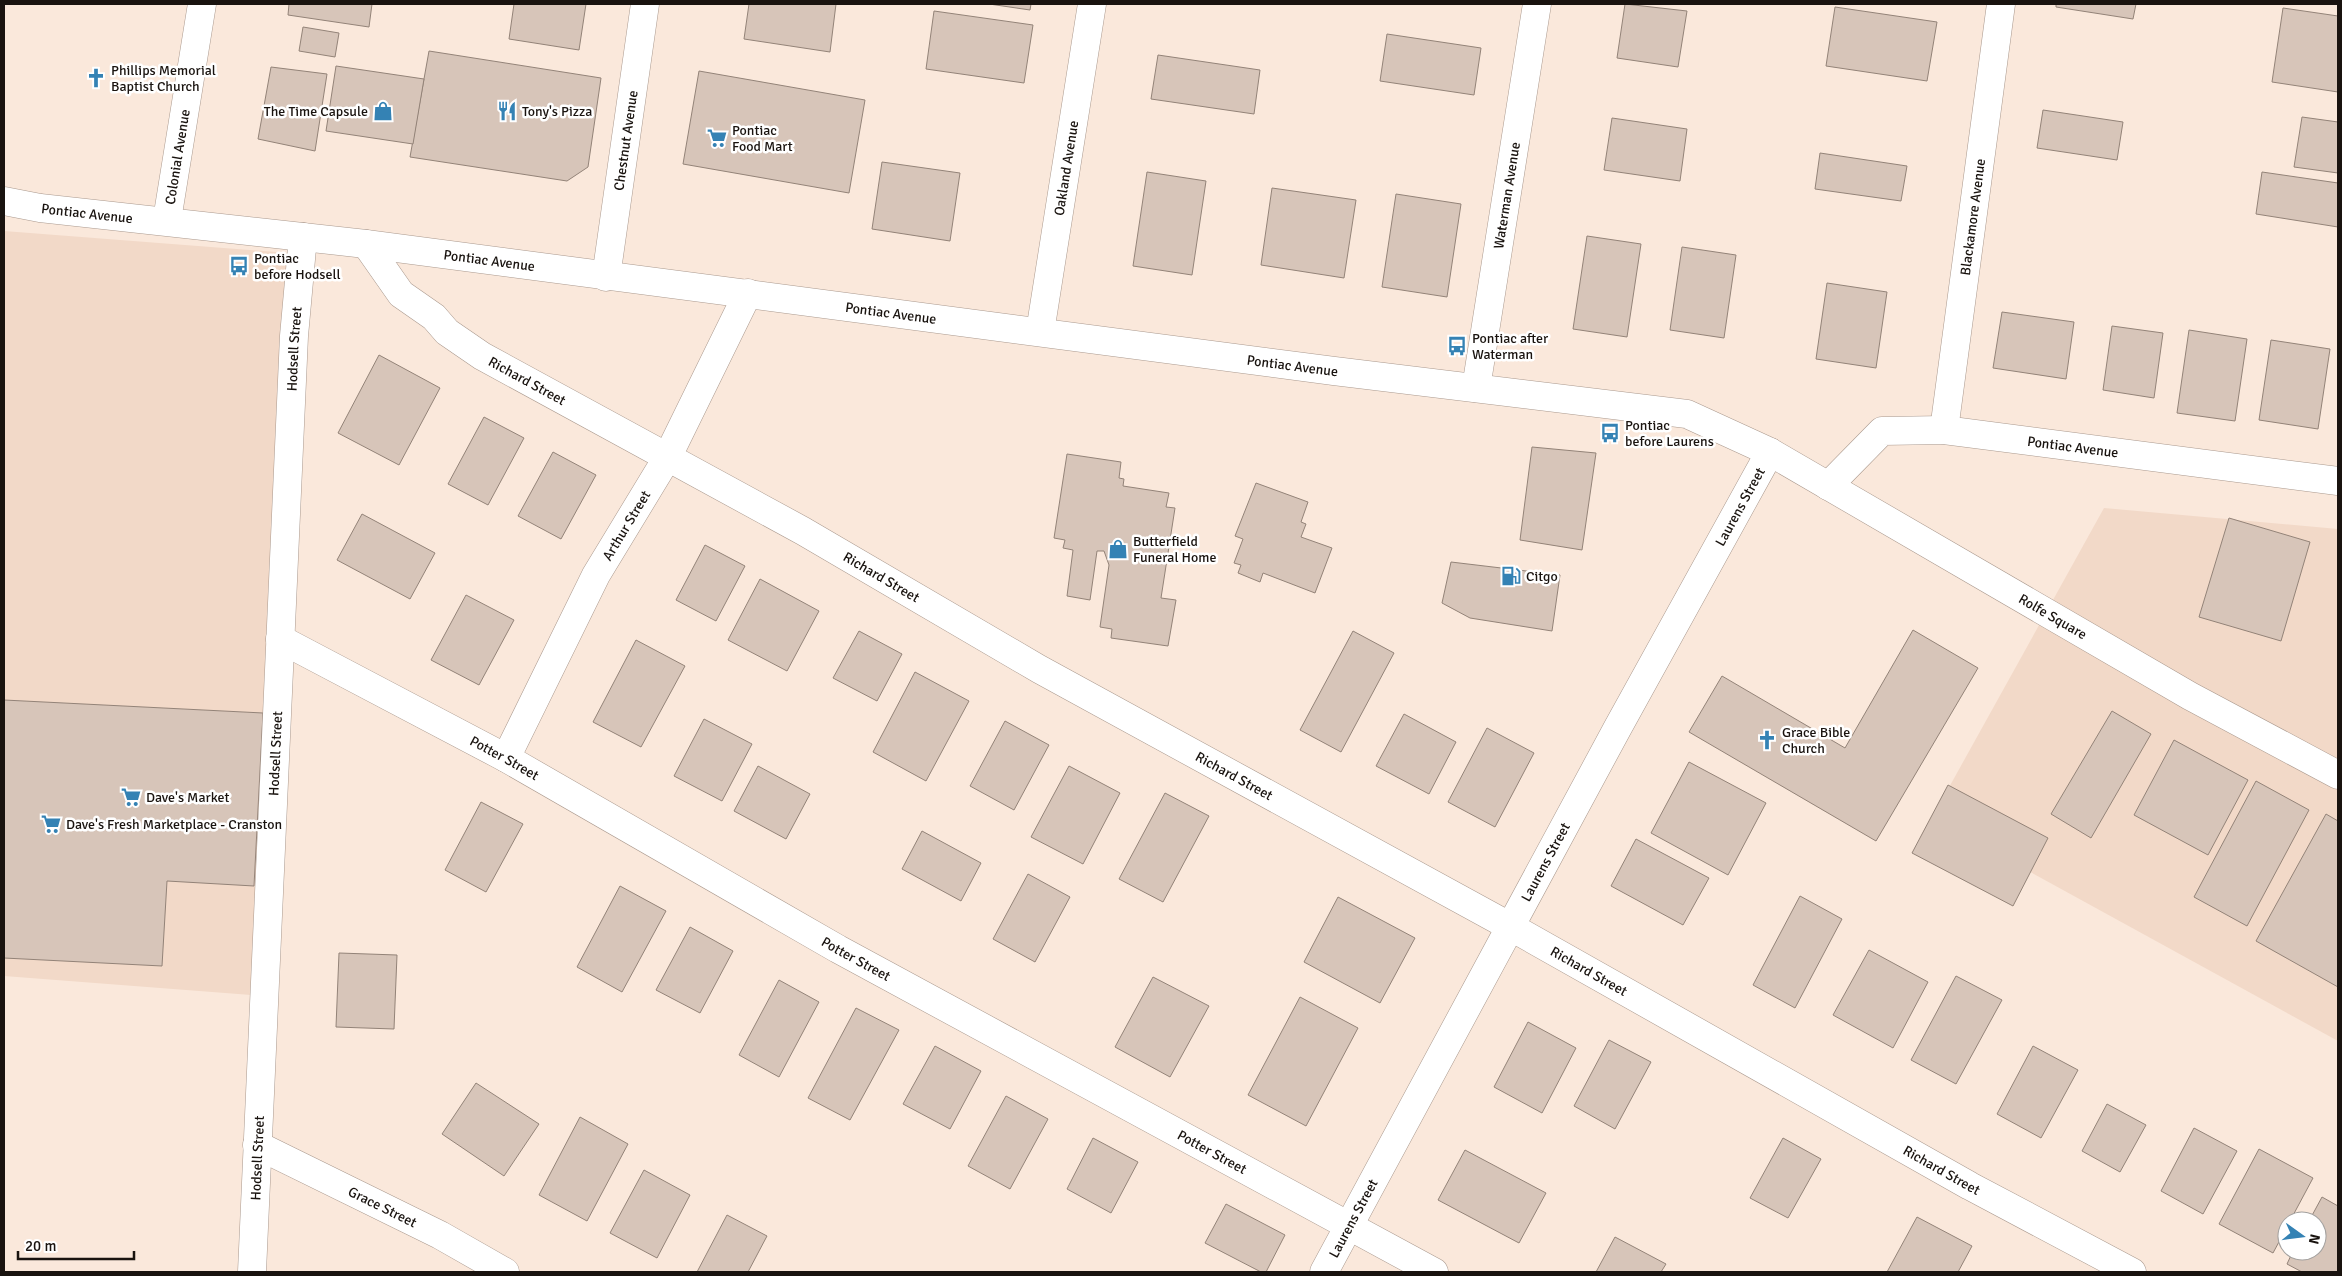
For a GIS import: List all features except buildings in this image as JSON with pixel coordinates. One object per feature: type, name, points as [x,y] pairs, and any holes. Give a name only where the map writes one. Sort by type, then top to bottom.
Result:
[{"type":"street","name":"Colonial Avenue","points":[[167,220],[202,4]]},
{"type":"street","name":"Chestnut Avenue","points":[[606,277],[645,4]]},
{"type":"street","name":"Oakland Avenue","points":[[1040,332],[1092,4]]},
{"type":"street","name":"Waterman Avenue","points":[[1476,388],[1538,4]]},
{"type":"street","name":"Blackamore Avenue","points":[[1944,430],[2001,4]]},
{"type":"street","name":"Pontiac Avenue","points":[[4,201],[40,208],[167,220],[303,236],[606,277],[1687,414],[1770,452]]},
{"type":"street","name":"Hodsell Street","points":[[252,1272],[294,336],[303,236]]},
{"type":"street","name":"Richard Street","points":[[366,244],[401,294],[434,317],[447,332],[482,356],[803,531],[1039,669],[1512,927],[1970,1186],[2132,1272]]},
{"type":"street","name":"Arthur Street","points":[[506,758],[596,575],[667,458],[748,294]]},
{"type":"street","name":"Pontiac Avenue","points":[[1828,486],[1882,431],[1944,430],[2338,481]]},
{"type":"street","name":"Rolfe Square","points":[[1770,452],[2190,696],[2338,775]]},
{"type":"street","name":"Laurens Street","points":[[1324,1272],[1621,722],[1770,452]]},
{"type":"street","name":"Potter Street","points":[[280,639],[506,758],[838,948],[1349,1224],[1434,1272]]},
{"type":"street","name":"Grace Street","points":[[257,1145],[440,1236],[505,1272]]},
{"type":"shaded area","points":[[4,231],[289,253],[251,995],[4,976]]},
{"type":"shaded area","points":[[2104,508],[2338,529],[2338,1041],[1932,818]]},
{"type":"place","name":"Phillips Memorial Baptist Church","points":[[96,78]]},
{"type":"place","name":"The Time Capsule","points":[[383,111]]},
{"type":"place","name":"Tony's Pizza","points":[[507,111]]},
{"type":"place","name":"Pontiac Food Mart","points":[[717,138]]},
{"type":"place","name":"Pontiac before Hodsell","points":[[239,266]]},
{"type":"place","name":"Pontiac after Waterman","points":[[1457,346]]},
{"type":"place","name":"Pontiac before Laurens","points":[[1610,433]]},
{"type":"place","name":"Butterfield Funeral Home","points":[[1118,549]]},
{"type":"place","name":"Citgo","points":[[1511,576]]},
{"type":"place","name":"Grace Bible Church","points":[[1767,740]]},
{"type":"place","name":"Dave's Market","points":[[131,797]]},
{"type":"place","name":"Dave's Fresh Marketplace - Cranston","points":[[51,824]]}]
